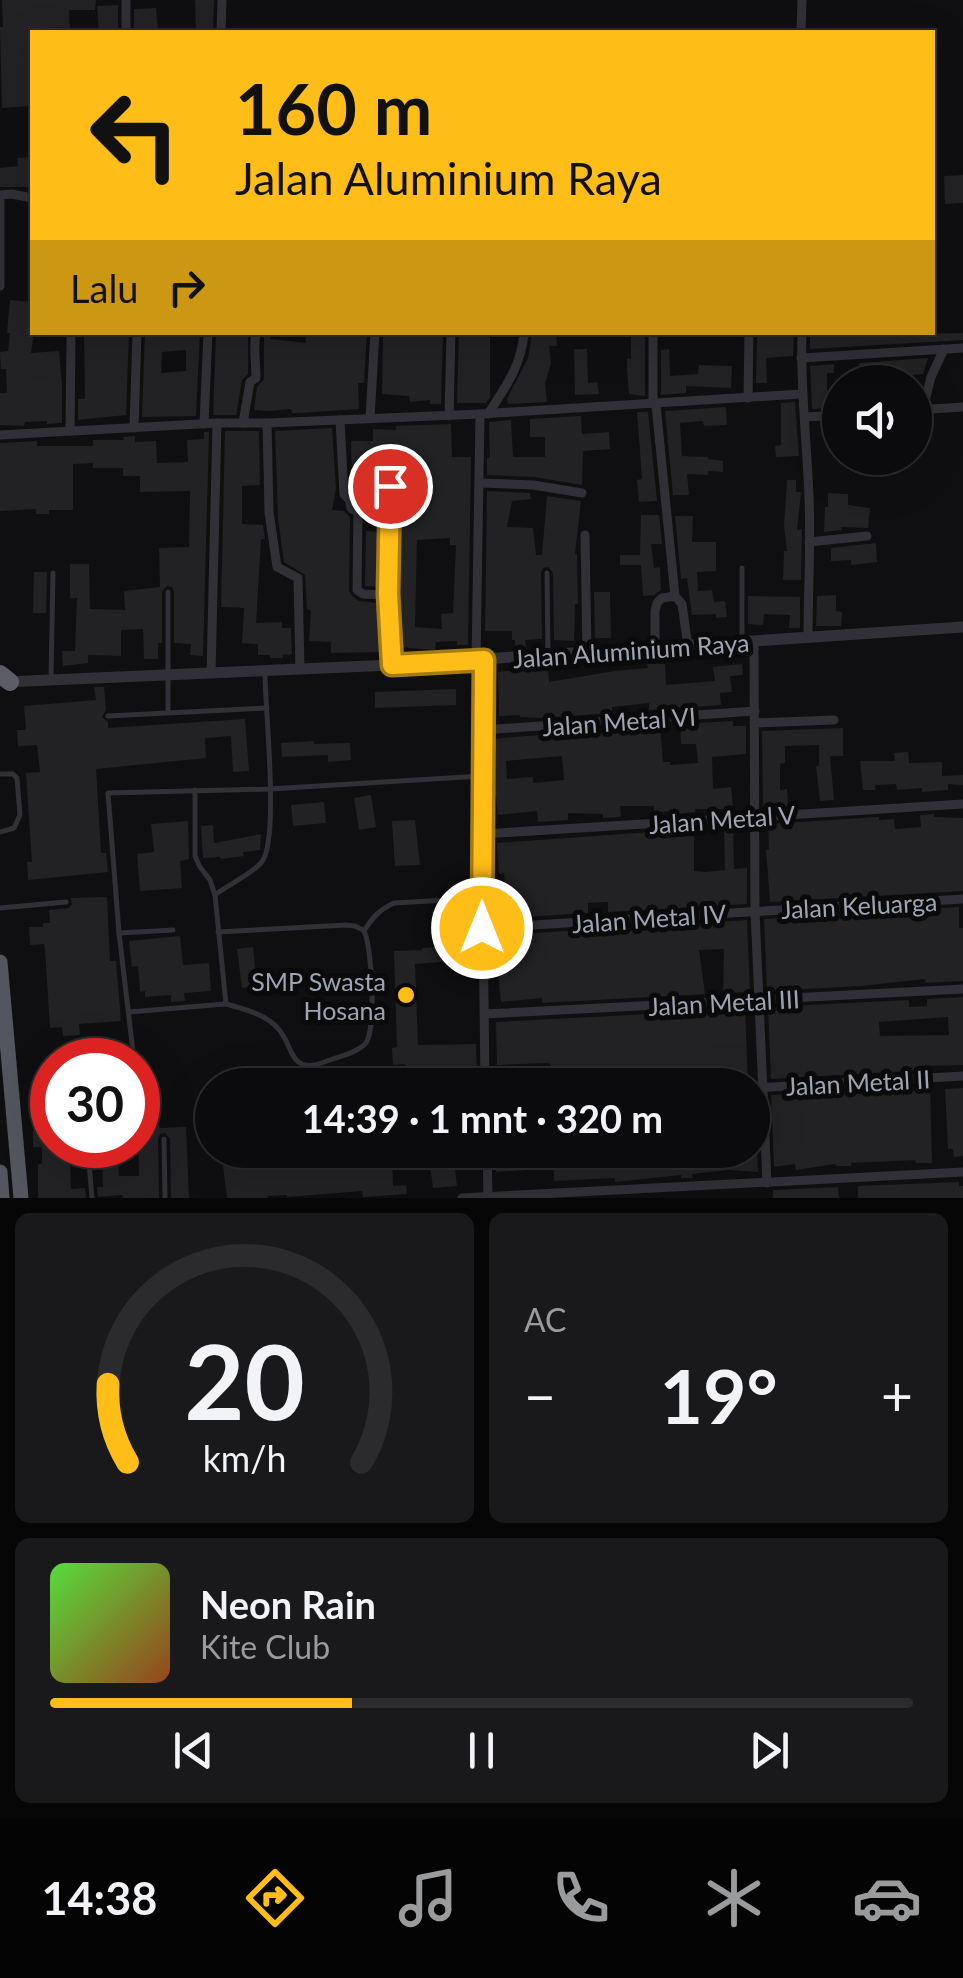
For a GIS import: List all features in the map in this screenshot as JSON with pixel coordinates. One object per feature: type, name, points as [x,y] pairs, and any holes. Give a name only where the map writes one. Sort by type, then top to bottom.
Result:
[{"type":"highway","points":[[0,962],[21,1198]]},
{"type":"highway","points":[[0,1172],[2,1198]]},
{"type":"street","points":[[126,0],[126,30]]},
{"type":"street","points":[[221,30],[222,0]]},
{"type":"street","points":[[802,0],[802,30]]},
{"type":"street","points":[[0,286],[0,198],[12,194],[30,198]]},
{"type":"street","points":[[134,428],[137,335]]},
{"type":"street","points":[[204,424],[208,335]]},
{"type":"street","points":[[243,423],[250,382],[256,378],[256,335]]},
{"type":"street","points":[[370,418],[375,335]]},
{"type":"street","points":[[449,416],[452,335]]},
{"type":"street","points":[[485,1068],[480,483],[484,414],[516,369],[524,335]]},
{"type":"street","points":[[653,335],[654,404],[675,596],[684,609],[688,646]]},
{"type":"street","points":[[748,398],[749,335]]},
{"type":"street","points":[[802,335],[801,394],[806,417],[810,542],[808,638]]},
{"type":"street","points":[[70,339],[70,431]]},
{"type":"street","points":[[801,358],[963,348]]},
{"type":"street","points":[[932,377],[944,349]]},
{"type":"street","points":[[0,435],[449,416],[801,394]]},
{"type":"street","points":[[932,409],[963,407]]},
{"type":"street","points":[[806,417],[822,416]]},
{"type":"street","points":[[340,420],[344,496],[358,512],[357,590],[361,594],[388,594]]},
{"type":"street","points":[[210,673],[217,423]]},
{"type":"street","points":[[267,423],[269,512],[277,567],[298,578],[300,669]]},
{"type":"street","points":[[480,483],[533,485],[582,493]]},
{"type":"street","points":[[390,486],[388,594],[392,665]]},
{"type":"street","points":[[585,534],[587,654]]},
{"type":"street","points":[[810,542],[867,536]]},
{"type":"street","points":[[656,649],[656,605],[662,598],[675,596]]},
{"type":"street","name":"Jalan Aluminium Raya","points":[[7,677],[50,680],[392,665],[963,628]]},
{"type":"street","points":[[748,642],[754,717],[757,1068]]},
{"type":"street","name":"Jalan Metal VI","points":[[483,730],[754,717],[834,720]]},
{"type":"street","name":"Jalan Metal V","points":[[482,834],[963,804]]},
{"type":"street","name":"Jalan Keluarga","points":[[755,911],[963,899]]},
{"type":"street","name":"Jalan Metal IV","points":[[482,928],[755,911]]},
{"type":"street","name":"Jalan Metal III","points":[[485,1014],[963,989]]},
{"type":"street","name":"Jalan Metal II","points":[[770,1087],[963,1076]]},
{"type":"street","points":[[487,1168],[488,1197]]},
{"type":"street","points":[[759,1198],[762,1168]]},
{"type":"street","points":[[462,1198],[963,1172]]},
{"type":"lane","points":[[742,568],[748,642]]},
{"type":"lane","points":[[50,680],[53,573]]},
{"type":"lane","points":[[546,573],[548,656]]},
{"type":"lane","points":[[168,592],[168,711]]},
{"type":"lane","points":[[215,895],[264,859],[269,846],[265,670]]},
{"type":"lane","points":[[108,716],[267,708]]},
{"type":"lane","points":[[0,774],[18,778],[20,815],[14,828],[0,832]]},
{"type":"lane","points":[[131,1038],[108,793],[483,776]]},
{"type":"lane","points":[[195,790],[196,860],[215,895],[226,1004]]},
{"type":"lane","points":[[364,931],[376,915],[394,903],[482,898]]},
{"type":"lane","points":[[0,908],[66,902]]},
{"type":"lane","points":[[128,1012],[226,1004],[272,1022],[301,1064],[319,1064],[362,1046],[369,1038],[372,1014],[364,931],[346,924],[218,932]]},
{"type":"lane","points":[[119,934],[174,930]]},
{"type":"lane","points":[[164,1139],[166,1198]]},
{"type":"lane","points":[[90,1168],[92,1198]]},
{"type":"building","points":[[2,0],[96,0],[95,10],[69,10],[70,30],[30,30],[30,106],[2,108]]},
{"type":"building","points":[[195,0],[214,0],[213,30],[196,30]]},
{"type":"building","points":[[118,5],[118,30],[99,30],[97,6]]},
{"type":"building","points":[[156,8],[158,30],[134,30],[134,9]]},
{"type":"building","points":[[30,157],[30,187],[0,187],[0,168],[18,166],[17,158]]},
{"type":"building","points":[[963,175],[963,203],[945,204],[944,176]]},
{"type":"building","points":[[10,300],[30,302],[31,353],[59,351],[62,423],[0,425],[0,393],[7,393],[6,369],[1,369],[0,352],[8,351]]},
{"type":"building","points":[[963,333],[963,340],[810,349],[810,335]]},
{"type":"building","points":[[84,335],[129,335],[126,415],[78,420],[78,399],[85,399]]},
{"type":"building","points":[[145,335],[200,335],[196,416],[142,417]],"holes":[[[186,350],[186,371],[161,373],[162,352]]]},
{"type":"building","points":[[216,335],[248,335],[248,374],[242,380],[236,415],[213,415]]},
{"type":"building","points":[[264,335],[306,343],[305,335],[367,335],[364,383],[358,383],[359,409],[300,413],[292,413],[291,409],[254,410],[257,387],[264,379]]},
{"type":"building","points":[[383,335],[443,335],[441,404],[430,404],[430,400],[410,402],[409,396],[382,394]]},
{"type":"building","points":[[459,335],[490,335],[490,397],[486,403],[457,403]]},
{"type":"building","points":[[532,335],[556,335],[557,346],[549,346],[547,402],[508,404],[507,399],[528,358]]},
{"type":"building","points":[[631,335],[645,335],[645,396],[629,394],[627,358],[631,359]]},
{"type":"building","points":[[757,335],[794,335],[793,356],[766,358],[767,383],[756,383]]},
{"type":"building","points":[[574,349],[587,349],[588,383],[597,382],[599,394],[575,395]]},
{"type":"building","points":[[669,349],[670,376],[698,374],[699,365],[732,366],[731,388],[686,386],[686,393],[661,395],[661,350]]},
{"type":"building","points":[[928,358],[926,365],[859,363]]},
{"type":"building","points":[[822,365],[822,408],[812,409],[810,366]]},
{"type":"building","points":[[795,402],[799,456],[776,457],[775,446],[781,445],[781,403]]},
{"type":"building","points":[[726,407],[727,425],[680,423],[682,456],[723,461],[723,472],[687,474],[689,495],[673,495],[665,411]]},
{"type":"building","points":[[637,412],[648,412],[657,501],[639,502],[637,480],[642,479]]},
{"type":"building","points":[[581,416],[582,434],[609,432],[610,449],[583,451],[582,485],[487,475],[489,422],[511,420],[513,457],[545,457],[545,437],[530,437],[530,419]]},
{"type":"building","points":[[451,424],[452,457],[471,457],[468,645],[457,645],[457,641],[436,642],[435,650],[399,647],[398,508],[407,509],[405,489],[398,490],[395,464],[366,462],[366,493],[355,494],[351,441],[373,441],[373,429],[396,430],[396,426]],"holes":[[[450,538],[450,545],[456,545],[453,613],[441,614],[442,629],[415,627],[417,540]]]},
{"type":"building","points":[[332,428],[336,488],[332,510],[344,511],[350,517],[349,591],[359,601],[377,603],[381,652],[331,653],[331,642],[309,641],[311,611],[307,609],[305,575],[284,562],[275,431]]},
{"type":"building","points":[[225,431],[259,431],[260,485],[242,486],[242,524],[263,525],[256,623],[282,622],[282,628],[291,628],[292,654],[283,658],[258,655],[258,644],[242,643],[244,608],[221,607]]},
{"type":"building","points":[[204,432],[209,432],[203,656],[190,655],[191,644],[174,643],[174,592],[167,586],[162,592],[162,643],[158,643],[158,659],[144,659],[143,629],[121,630],[121,656],[88,655],[88,663],[63,666],[62,651],[75,651],[77,598],[70,598],[70,564],[89,564],[90,609],[125,610],[124,591],[160,587],[159,548],[189,547],[190,491],[140,492],[140,476],[123,476],[123,468],[73,464],[73,510],[49,510],[49,514],[36,514],[36,509],[0,511],[0,443],[37,441],[37,446],[93,446],[93,440],[135,436],[135,442],[156,441],[157,463],[188,462],[187,440],[204,439]]},
{"type":"building","points":[[787,480],[796,480],[796,492],[801,492],[797,530],[802,529],[801,580],[783,580]]},
{"type":"building","points":[[487,491],[530,493],[531,499],[512,501],[507,527],[533,528],[536,555],[542,555],[547,496],[581,501],[575,554],[578,604],[574,641],[554,640],[553,573],[548,567],[541,573],[542,639],[525,640],[526,647],[515,647],[512,631],[485,631]]},
{"type":"building","points":[[828,493],[848,494],[848,505],[870,508],[868,528],[841,527],[842,530],[824,532]]},
{"type":"building","points":[[641,515],[659,515],[662,544],[651,544],[654,568],[660,567],[661,590],[654,595],[643,596],[641,565],[620,565],[620,555],[640,555]]},
{"type":"building","points":[[675,516],[693,516],[692,542],[716,542],[716,571],[697,572],[698,591],[712,590],[714,602],[725,601],[727,617],[692,615],[687,578],[681,579]]},
{"type":"building","points":[[366,531],[381,532],[379,587],[365,586]]},
{"type":"building","points":[[876,543],[877,562],[851,565],[851,560],[831,561],[831,548]]},
{"type":"building","points":[[34,572],[47,572],[46,613],[33,613]]},
{"type":"building","points":[[594,592],[610,592],[611,638],[595,638]]},
{"type":"building","points":[[836,595],[836,611],[842,612],[841,626],[816,626],[817,596]]},
{"type":"building","points":[[748,596],[800,597],[800,628],[789,628],[790,615],[764,614],[763,625],[748,624]]},
{"type":"building","points":[[647,664],[665,664],[666,685],[715,681],[713,667],[742,664],[743,675],[730,676],[732,692],[720,693],[721,705],[649,710],[649,703],[612,707],[612,713],[540,718],[499,716],[498,672],[548,667],[549,682],[648,668]]},
{"type":"building","points":[[94,687],[104,687],[106,710],[102,717],[108,728],[245,719],[249,771],[233,772],[231,736],[205,738],[206,758],[96,769],[101,853],[106,853],[108,872],[28,880],[27,862],[32,862],[26,773],[40,772],[37,745],[18,746],[17,730],[26,730],[24,706],[96,700]]},
{"type":"building","points":[[456,689],[456,705],[375,708],[375,692]]},
{"type":"building","points":[[733,721],[733,726],[746,726],[746,754],[712,757],[713,789],[731,787],[733,809],[695,809],[677,814],[654,812],[654,806],[620,806],[621,817],[568,813],[568,820],[538,822],[537,811],[498,815],[496,796],[491,796],[491,739],[660,726],[663,762],[698,763],[696,744],[681,744],[680,724]],"holes":[[[562,756],[564,780],[533,783],[533,777],[507,779],[506,761]]]},
{"type":"building","points":[[843,728],[843,756],[830,756],[834,800],[820,801],[816,766],[819,745],[785,746],[780,790],[787,789],[788,807],[763,807],[762,731]]},
{"type":"building","points":[[281,743],[350,743],[351,760],[328,762],[328,755],[282,757]]},
{"type":"building","points":[[908,752],[909,763],[942,762],[942,776],[963,775],[963,785],[948,784],[948,790],[922,792],[922,788],[897,790],[896,784],[863,790],[860,761],[895,761],[894,753]]},
{"type":"building","points":[[371,795],[376,827],[359,830],[354,798]]},
{"type":"building","points":[[324,802],[326,823],[293,826],[291,805]]},
{"type":"building","points":[[920,815],[963,818],[963,891],[770,902],[768,824],[879,817],[894,819],[895,829],[921,827]]},
{"type":"building","points":[[415,820],[420,865],[395,866],[392,821]]},
{"type":"building","points":[[188,821],[189,859],[180,861],[182,888],[140,891],[137,854],[154,852],[151,824]]},
{"type":"building","points":[[213,825],[214,843],[261,834],[260,850],[243,852],[244,856],[203,858],[201,826]]},
{"type":"building","points":[[733,826],[734,869],[747,868],[747,904],[608,912],[608,902],[588,903],[588,913],[508,918],[497,843],[694,831],[694,871],[706,872],[725,870],[724,827]]},
{"type":"building","points":[[107,897],[110,961],[116,961],[121,1021],[79,1024],[80,1035],[63,1036],[62,1027],[50,1028],[44,944],[30,945],[29,927],[50,923],[49,910],[69,908],[71,898]]},
{"type":"building","points":[[959,907],[963,981],[926,983],[925,979],[767,991],[764,919]]},
{"type":"building","points":[[462,909],[464,960],[415,964],[418,1045],[476,1044],[477,1068],[393,1065],[392,1048],[397,1047],[394,951],[435,947],[432,912]]},
{"type":"building","points":[[747,920],[750,992],[723,993],[724,949],[699,950],[705,994],[501,1002],[499,935]]},
{"type":"building","points":[[180,936],[183,965],[209,963],[211,991],[184,993],[185,1001],[171,1002],[171,995],[145,997],[145,991],[140,992],[138,966],[132,967],[129,941]]},
{"type":"building","points":[[253,947],[257,986],[242,988],[237,949]]},
{"type":"building","points":[[963,997],[963,1065],[771,1079],[768,1007],[909,1000],[909,1007],[927,1006],[927,999]],"holes":[[[948,1017],[949,1035],[880,1036],[879,1022]]]},
{"type":"building","points":[[745,1009],[747,1068],[497,1065],[496,1022]]},
{"type":"building","points":[[930,1086],[932,1163],[851,1163],[796,1170],[795,1164],[774,1167],[771,1095]]},
{"type":"building","points":[[963,1088],[963,1156],[954,1157],[953,1149],[948,1149],[945,1089]]},
{"type":"building","points":[[186,1127],[189,1198],[171,1198],[170,1139],[165,1133],[160,1134],[160,1128]]},
{"type":"building","points":[[38,1168],[70,1168],[71,1189],[85,1188],[86,1198],[38,1198]]},
{"type":"building","points":[[102,1168],[119,1168],[119,1176],[139,1176],[139,1168],[158,1168],[159,1198],[98,1197],[97,1187],[103,1187]]},
{"type":"building","points":[[223,1168],[392,1168],[393,1186],[406,1185],[407,1194],[363,1197],[362,1191],[227,1198]]},
{"type":"building","points":[[430,1168],[459,1168],[455,1169],[457,1186],[433,1188]]},
{"type":"building","points":[[496,1168],[527,1168],[527,1170],[496,1172]]},
{"type":"building","points":[[554,1168],[758,1168],[758,1172],[692,1174],[693,1178],[681,1175],[615,1182],[615,1178],[554,1181]]},
{"type":"building","points":[[959,1182],[963,1198],[858,1198],[858,1186]]},
{"type":"building","points":[[838,1187],[839,1198],[773,1198],[773,1190]]},
{"type":"place","name":"SMP Swasta Hosana","points":[[406,995]]},
{"type":"route","points":[[390,486],[388,594],[392,665],[484,660],[482,928]]}]
